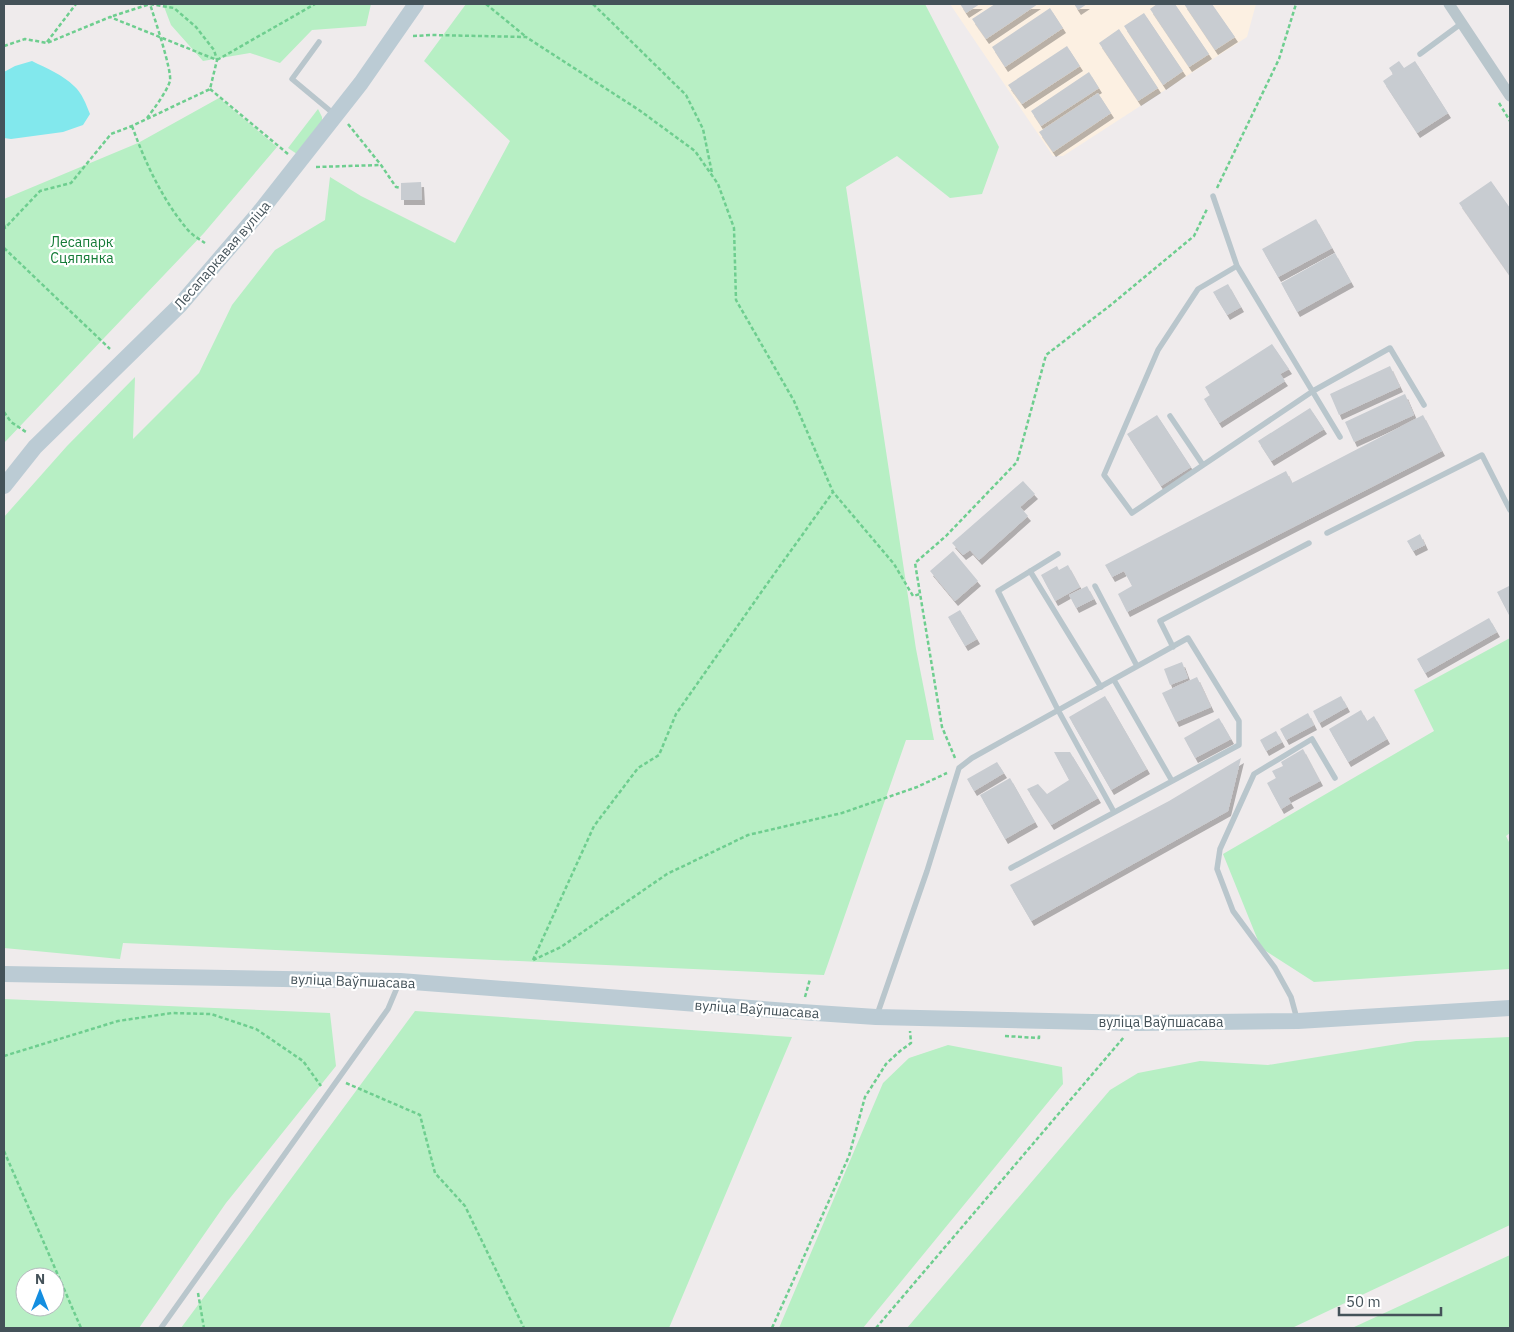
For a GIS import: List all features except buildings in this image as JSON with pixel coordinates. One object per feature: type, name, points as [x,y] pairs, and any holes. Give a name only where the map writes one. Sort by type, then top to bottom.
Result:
[{"type":"main road","name":"Лесапаркавая вуліца","points":[[4,486],[35,447],[180,305],[276,192],[342,120],[416,4]]},
{"type":"main road","name":"вуліца Ваўпшасава","points":[[4,974],[400,981],[876,1017],[1136,1023],[1298,1022],[1510,1008]]},
{"type":"street","points":[[1450,4],[1510,96]]},
{"type":"lane","points":[[1420,54],[1462,23]]},
{"type":"lane","points":[[319,42],[292,79],[342,120]]},
{"type":"lane","points":[[1214,196],[1237,266],[1340,437]]},
{"type":"lane","points":[[1237,266],[1198,289],[1158,350],[1104,475],[1132,513],[1313,391],[1390,348],[1424,405]]},
{"type":"lane","points":[[1170,416],[1202,465]]},
{"type":"lane","points":[[1327,533],[1482,455],[1510,510]]},
{"type":"lane","points":[[1173,647],[1160,621],[1309,543]]},
{"type":"lane","points":[[1058,554],[998,591],[1058,710],[1114,812]]},
{"type":"lane","points":[[1030,571],[1100,687]]},
{"type":"lane","points":[[1095,586],[1138,666]]},
{"type":"lane","points":[[876,1017],[927,871],[959,768],[972,758],[1188,638],[1239,721],[1239,745],[1011,868]]},
{"type":"lane","points":[[1114,680],[1172,780]]},
{"type":"lane","points":[[1298,1022],[1291,997],[1275,968],[1234,911],[1217,869],[1220,849],[1254,774],[1312,739],[1335,778]]},
{"type":"lane","points":[[161,1328],[388,1009],[400,981]]},
{"type":"path","points":[[46,43],[76,4]]},
{"type":"path","points":[[4,46],[25,39],[46,43],[110,17],[150,4],[174,8],[196,27],[214,50],[217,60],[210,89]]},
{"type":"path","points":[[146,119],[155,109],[170,80],[168,65],[150,4]]},
{"type":"path","points":[[217,60],[315,4]]},
{"type":"path","points":[[486,4],[526,37],[639,110],[695,151],[718,184],[734,228],[736,300],[794,401],[833,492],[894,564],[913,596],[920,594]]},
{"type":"path","points":[[593,4],[686,95],[703,129],[712,175]]},
{"type":"path","points":[[833,492],[676,714],[659,755],[638,768],[594,826],[533,960],[561,947],[667,874],[748,836],[842,813],[917,787],[959,768],[942,727],[915,563],[946,536],[1017,462],[1046,356],[1194,236],[1279,59],[1296,4]]},
{"type":"path","points":[[110,17],[217,60]]},
{"type":"path","points":[[394,37],[432,35],[526,37]]},
{"type":"path","points":[[4,225],[5,228],[40,191],[71,182],[110,134],[132,126],[210,89]]},
{"type":"path","points":[[210,89],[282,149]]},
{"type":"path","points":[[342,120],[381,165],[396,187],[401,188]]},
{"type":"path","points":[[132,126],[159,188],[188,230],[206,243]]},
{"type":"path","points":[[316,167],[381,165]]},
{"type":"path","points":[[4,248],[110,350]]},
{"type":"path","points":[[4,412],[11,422],[26,432]]},
{"type":"path","points":[[801,1012],[810,979]]},
{"type":"path","points":[[4,1056],[118,1020],[172,1012],[211,1014],[256,1029],[303,1061],[327,1094]]},
{"type":"path","points":[[876,1328],[1136,1023]]},
{"type":"path","points":[[772,1328],[849,1156],[864,1097],[886,1064],[900,1050],[911,1043],[910,1031]]},
{"type":"path","points":[[338,1079],[420,1115],[435,1173],[465,1206],[524,1328]]},
{"type":"path","points":[[4,1151],[80,1328]]},
{"type":"path","points":[[196,1280],[204,1328]]},
{"type":"shaded area","points":[[950,4],[1256,4],[1247,37],[1063,156],[1053,156]]},
{"type":"green space","points":[[163,4],[371,4],[366,26],[312,30],[280,63],[250,53],[203,61],[171,25]]},
{"type":"green space","points":[[466,4],[925,4],[999,147],[982,194],[950,198],[897,156],[846,187],[916,649],[934,740],[906,740],[824,975],[123,943],[120,959],[4,948],[4,517],[67,446],[135,377],[133,439],[199,373],[232,305],[275,250],[325,220],[330,177],[361,196],[455,243],[510,141],[424,61]]},
{"type":"green space","name":"Лесапарк Сцяпянка","points":[[219,98],[277,147],[204,233],[4,443],[4,199],[138,143]]},
{"type":"green space","points":[[318,109],[322,122],[297,154],[288,148]]},
{"type":"green space","points":[[1510,638],[1510,833],[1506,836],[1510,844],[1510,969],[1314,982],[1261,948],[1223,854],[1434,731],[1414,690]]},
{"type":"green space","points":[[4,999],[330,1013],[336,1066],[226,1203],[139,1328],[4,1328]]},
{"type":"green space","points":[[415,1011],[792,1037],[669,1328],[181,1328]]},
{"type":"green space","points":[[1510,1037],[1510,1225],[1292,1328],[907,1328],[1110,1090],[1138,1073],[1200,1061],[1268,1065],[1416,1041]]},
{"type":"green space","points":[[948,1045],[1062,1067],[1063,1084],[863,1328],[779,1328],[883,1083],[909,1058]]},
{"type":"green space","points":[[1510,1255],[1510,1328],[1352,1328]]},
{"type":"water","points":[[32,61],[70,82],[82,95],[90,114],[83,125],[63,132],[11,139],[4,138],[4,72],[15,66]]}]
